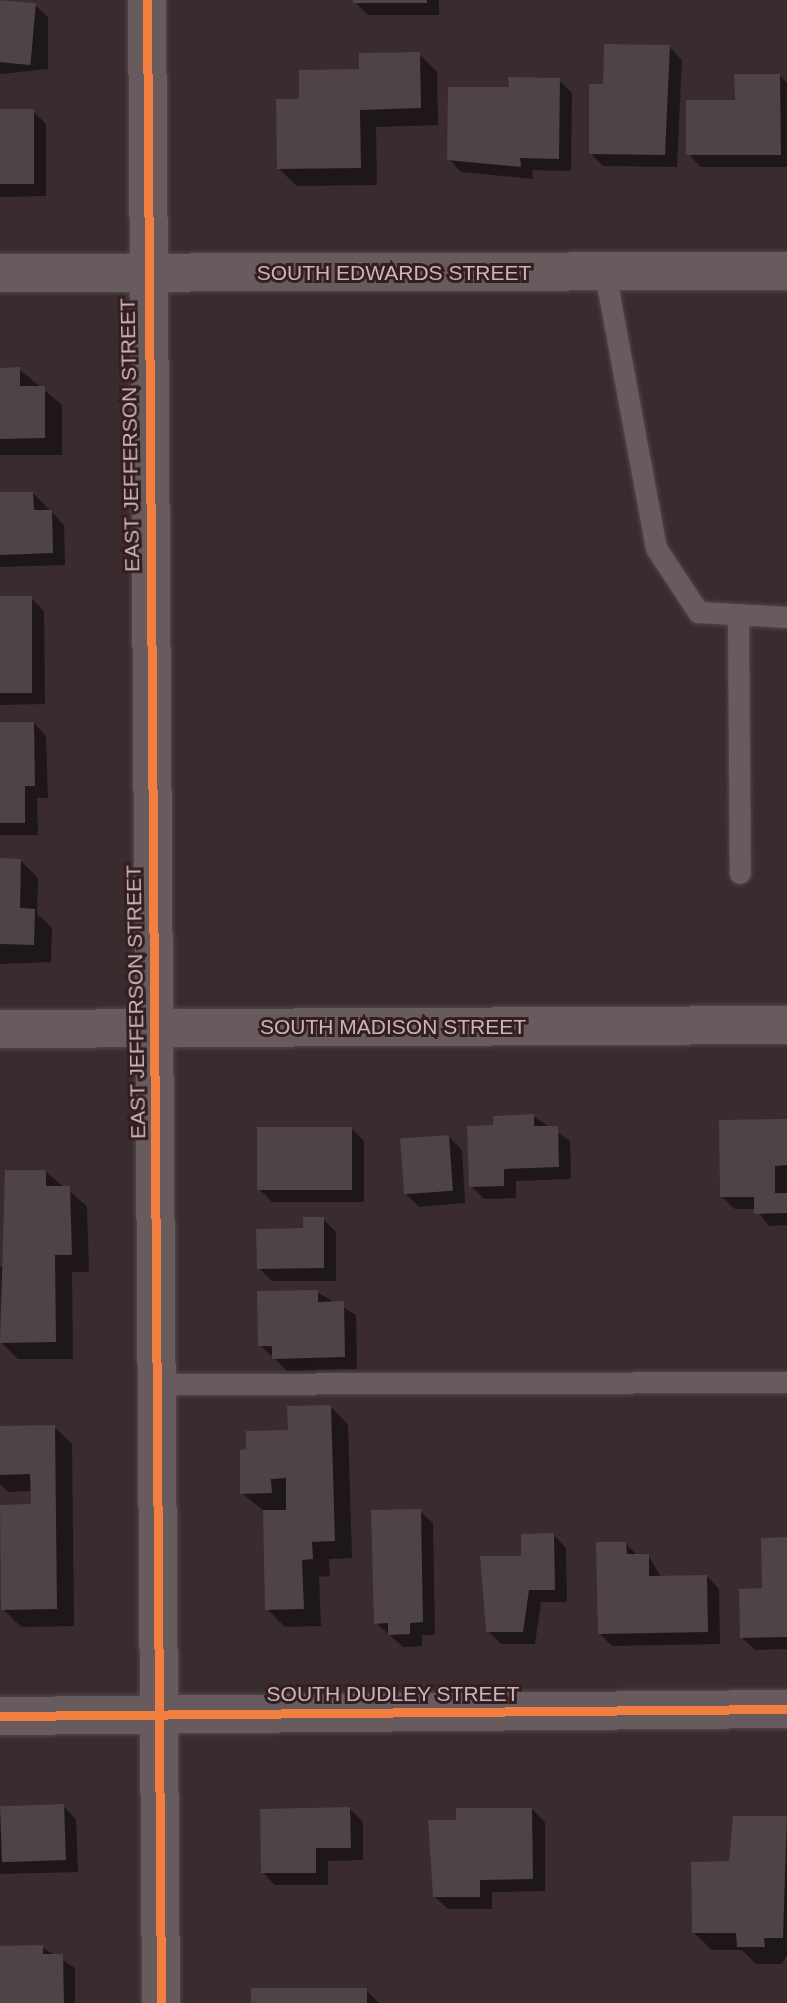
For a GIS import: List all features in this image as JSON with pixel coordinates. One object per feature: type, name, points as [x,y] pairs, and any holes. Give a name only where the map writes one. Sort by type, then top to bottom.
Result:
[{"type":"street","name":"EAST JEFFERSON STREET","points":[[147,0],[146,274],[161,1713],[161,2003]]},
{"type":"street","name":"SOUTH EDWARDS STREET","points":[[0,273],[787,271]]},
{"type":"street","name":"SOUTH MADISON STREET","points":[[0,1029],[787,1025]]},
{"type":"street","name":"SOUTH DUDLEY STREET","points":[[0,1716],[787,1709]]},
{"type":"lane","points":[[605,273],[656,548],[698,612],[738,618],[787,617]]},
{"type":"lane","points":[[738,618],[740,873]]},
{"type":"lane","points":[[157,1384],[787,1382]]},
{"type":"building","points":[[0,0],[36,3],[30,65],[0,62]]},
{"type":"building","points":[[353,0],[427,0],[427,3],[353,3]]},
{"type":"building","points":[[604,44],[670,45],[665,155],[589,154],[589,84],[603,84]]},
{"type":"building","points":[[420,52],[421,108],[360,110],[361,168],[277,169],[276,99],[299,99],[299,70],[359,69],[359,53]]},
{"type":"building","points":[[734,74],[780,74],[781,155],[686,155],[686,100],[735,100]]},
{"type":"building","points":[[508,77],[560,78],[559,159],[520,158],[521,167],[447,160],[448,87],[509,87]]},
{"type":"building","points":[[0,109],[34,109],[34,184],[0,184]]},
{"type":"building","points":[[20,367],[20,386],[45,386],[45,438],[0,439],[0,368]]},
{"type":"building","points":[[0,492],[33,492],[34,510],[52,510],[53,553],[0,555]]},
{"type":"building","points":[[0,596],[32,596],[32,693],[0,693]]},
{"type":"building","points":[[0,722],[34,722],[35,786],[25,786],[25,823],[0,823]]},
{"type":"building","points":[[0,858],[21,859],[20,908],[35,909],[34,945],[0,944]]},
{"type":"building","points":[[534,1114],[534,1126],[558,1126],[559,1167],[504,1169],[504,1186],[469,1187],[467,1126],[493,1125],[493,1116]]},
{"type":"building","points":[[787,1119],[787,1165],[775,1166],[775,1193],[787,1193],[787,1213],[754,1214],[754,1197],[720,1197],[719,1120]]},
{"type":"building","points":[[257,1127],[352,1127],[352,1190],[257,1190]]},
{"type":"building","points":[[449,1135],[453,1191],[404,1194],[400,1138]]},
{"type":"building","points":[[5,1170],[46,1170],[46,1186],[70,1186],[72,1255],[55,1255],[56,1342],[0,1343]]},
{"type":"building","points":[[303,1217],[324,1217],[324,1268],[257,1269],[256,1229],[303,1228]]},
{"type":"building","points":[[318,1290],[318,1302],[344,1301],[345,1357],[272,1359],[272,1346],[258,1346],[257,1291]]},
{"type":"building","points":[[331,1405],[335,1541],[312,1542],[313,1559],[302,1560],[304,1609],[265,1610],[263,1510],[286,1510],[286,1478],[271,1479],[272,1493],[240,1494],[240,1450],[246,1449],[246,1431],[288,1430],[287,1406]]},
{"type":"building","points":[[55,1425],[57,1609],[1,1610],[0,1505],[31,1504],[30,1474],[0,1475],[0,1426]]},
{"type":"building","points":[[421,1509],[423,1622],[410,1623],[410,1634],[388,1635],[388,1623],[374,1624],[371,1510]]},
{"type":"building","points":[[554,1533],[555,1590],[529,1590],[523,1632],[486,1632],[480,1556],[521,1556],[521,1534]]},
{"type":"building","points":[[787,1537],[787,1637],[740,1638],[739,1589],[762,1588],[761,1538]]},
{"type":"building","points":[[596,1542],[626,1542],[627,1554],[649,1554],[649,1576],[707,1575],[708,1632],[598,1634]]},
{"type":"building","points":[[64,1804],[66,1860],[2,1862],[0,1806]]},
{"type":"building","points":[[350,1807],[351,1848],[316,1848],[316,1873],[261,1873],[260,1809]]},
{"type":"building","points":[[456,1808],[532,1808],[533,1879],[480,1880],[480,1897],[433,1897],[428,1820],[456,1820]]},
{"type":"building","points":[[733,1816],[787,1816],[783,1938],[764,1938],[765,1947],[737,1947],[736,1933],[692,1933],[691,1862],[729,1861]]},
{"type":"building","points":[[43,1945],[43,1954],[63,1954],[64,2003],[0,2003],[0,1946]]},
{"type":"building","points":[[251,1988],[367,1988],[367,2003],[251,2003]]},
{"type":"cycle path","points":[[147,0],[161,2003]]},
{"type":"cycle path","points":[[0,1716],[787,1709]]}]
